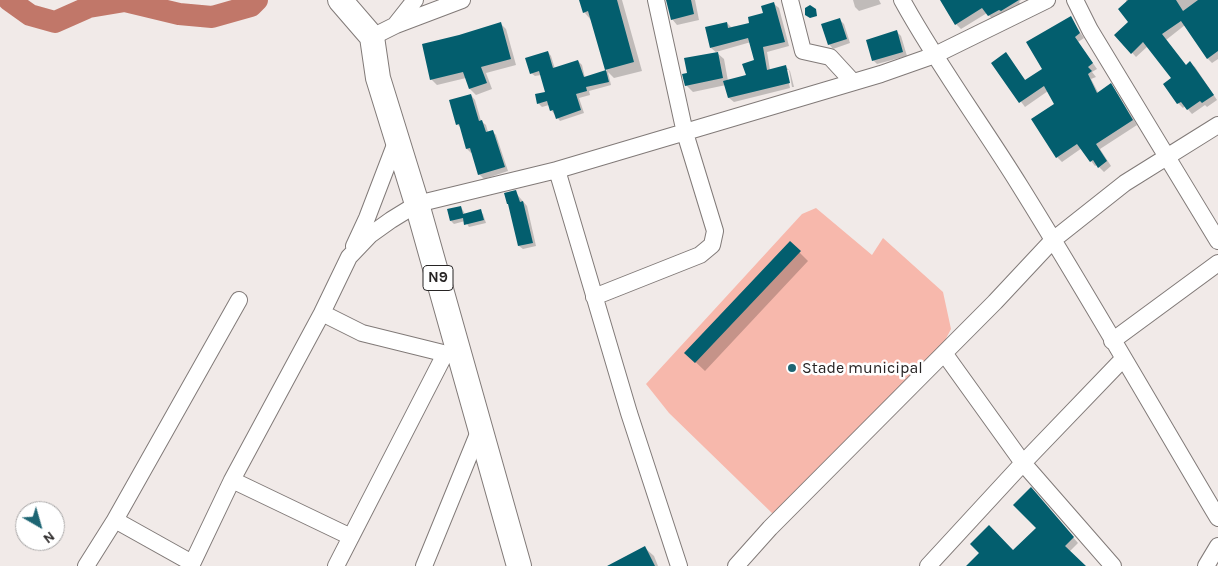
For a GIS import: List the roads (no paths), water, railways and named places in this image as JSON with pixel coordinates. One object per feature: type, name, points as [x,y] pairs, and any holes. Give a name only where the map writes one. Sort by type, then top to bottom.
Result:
[{"type":"highway","points":[[340,0],[372,37]]},
{"type":"highway","name":"N9","points":[[372,37],[378,78],[398,137],[417,204],[452,355],[480,429],[519,566]]},
{"type":"street","points":[[396,25],[415,0]]},
{"type":"street","points":[[372,37],[396,25],[462,0]]},
{"type":"street","points":[[594,297],[700,255],[712,245],[715,231],[685,133],[656,0]]},
{"type":"street","points":[[790,0],[803,51],[830,57],[854,82]]},
{"type":"street","points":[[902,0],[918,30],[989,136],[1053,240],[1218,518]]},
{"type":"street","points":[[348,257],[370,235],[417,204],[557,170],[854,82],[935,55],[1047,0]]},
{"type":"street","points":[[1075,0],[1090,30],[1218,241]]},
{"type":"street","points":[[736,566],[795,503],[1053,240],[1125,183],[1218,125]]},
{"type":"street","points":[[115,520],[192,565],[232,480],[322,313],[367,218],[398,137]]},
{"type":"street","points":[[557,170],[628,413],[679,566]]},
{"type":"street","points":[[1112,341],[1218,263]]},
{"type":"street","points":[[86,566],[115,520],[238,300]]},
{"type":"street","points":[[322,313],[362,333],[452,355],[336,566]]},
{"type":"street","points":[[944,353],[1023,463],[1113,566]]},
{"type":"street","points":[[928,566],[1123,359]]},
{"type":"street","points":[[424,566],[480,429]]},
{"type":"street","points":[[232,480],[351,537]]},
{"type":"street","points":[[1206,566],[1218,546]]},
{"type":"waterway","points":[[9,0],[30,15],[55,22],[89,7],[125,1],[179,14],[212,17],[251,6],[257,0]]},
{"type":"place","name":"Stade municipal","points":[[792,368]]}]
